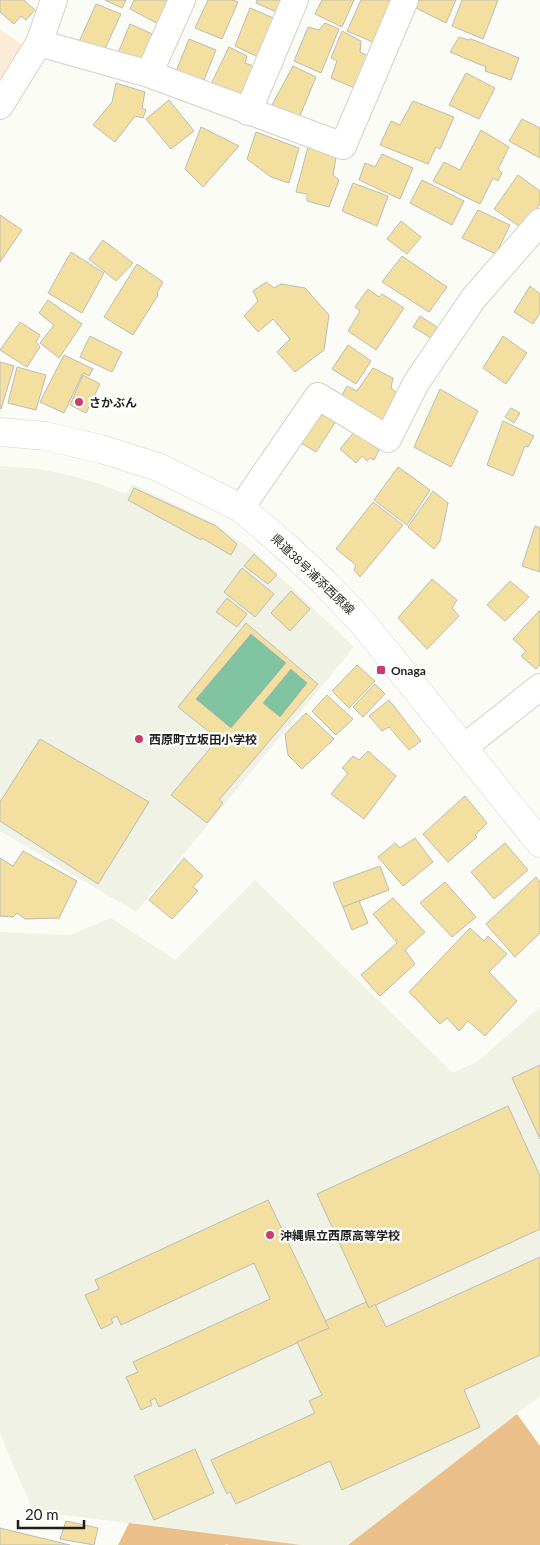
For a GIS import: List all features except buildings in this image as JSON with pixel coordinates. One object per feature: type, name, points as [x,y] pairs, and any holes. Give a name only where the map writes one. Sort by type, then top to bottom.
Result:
[{"type":"main road","name":"県道38号浦添西原線","points":[[0,432],[45,436],[101,449],[158,467],[241,508],[310,569],[362,622],[540,843]]},
{"type":"street","points":[[0,106],[39,43],[54,0]]},
{"type":"street","points":[[149,74],[182,0]]},
{"type":"street","points":[[248,112],[295,0]]},
{"type":"street","points":[[39,43],[149,74],[343,146],[405,0]]},
{"type":"street","points":[[241,508],[318,396],[388,439],[416,383],[472,299],[540,222]]},
{"type":"street","points":[[462,748],[540,686]]},
{"type":"shaded area","points":[[0,29],[23,46],[0,79]]},
{"type":"shaded area","name":"西原町立坂田小学校","points":[[0,466],[38,469],[68,475],[126,494],[132,484],[216,524],[254,552],[354,647],[136,912],[0,831]]},
{"type":"shaded area","points":[[251,634],[286,663],[231,728],[196,699]]},
{"type":"shaded area","points":[[291,669],[307,683],[280,717],[263,703]]},
{"type":"shaded area","name":"沖縄県立西原高等学校","points":[[255,880],[453,1073],[478,1061],[540,1007],[540,1396],[348,1545],[301,1545],[33,1511],[0,1434],[0,932],[70,935],[111,918],[175,960]]},
{"type":"shaded area","points":[[517,1414],[540,1446],[540,1545],[348,1545]]},
{"type":"shaded area","points":[[129,1523],[301,1545],[118,1545]]},
{"type":"place","name":"さかぶん","points":[[79,402]]},
{"type":"place","name":"Onaga","points":[[381,670]]},
{"type":"place","name":"西原町立坂田小学校","points":[[139,739]]},
{"type":"place","name":"沖縄県立西原高等学校","points":[[270,1235]]}]
